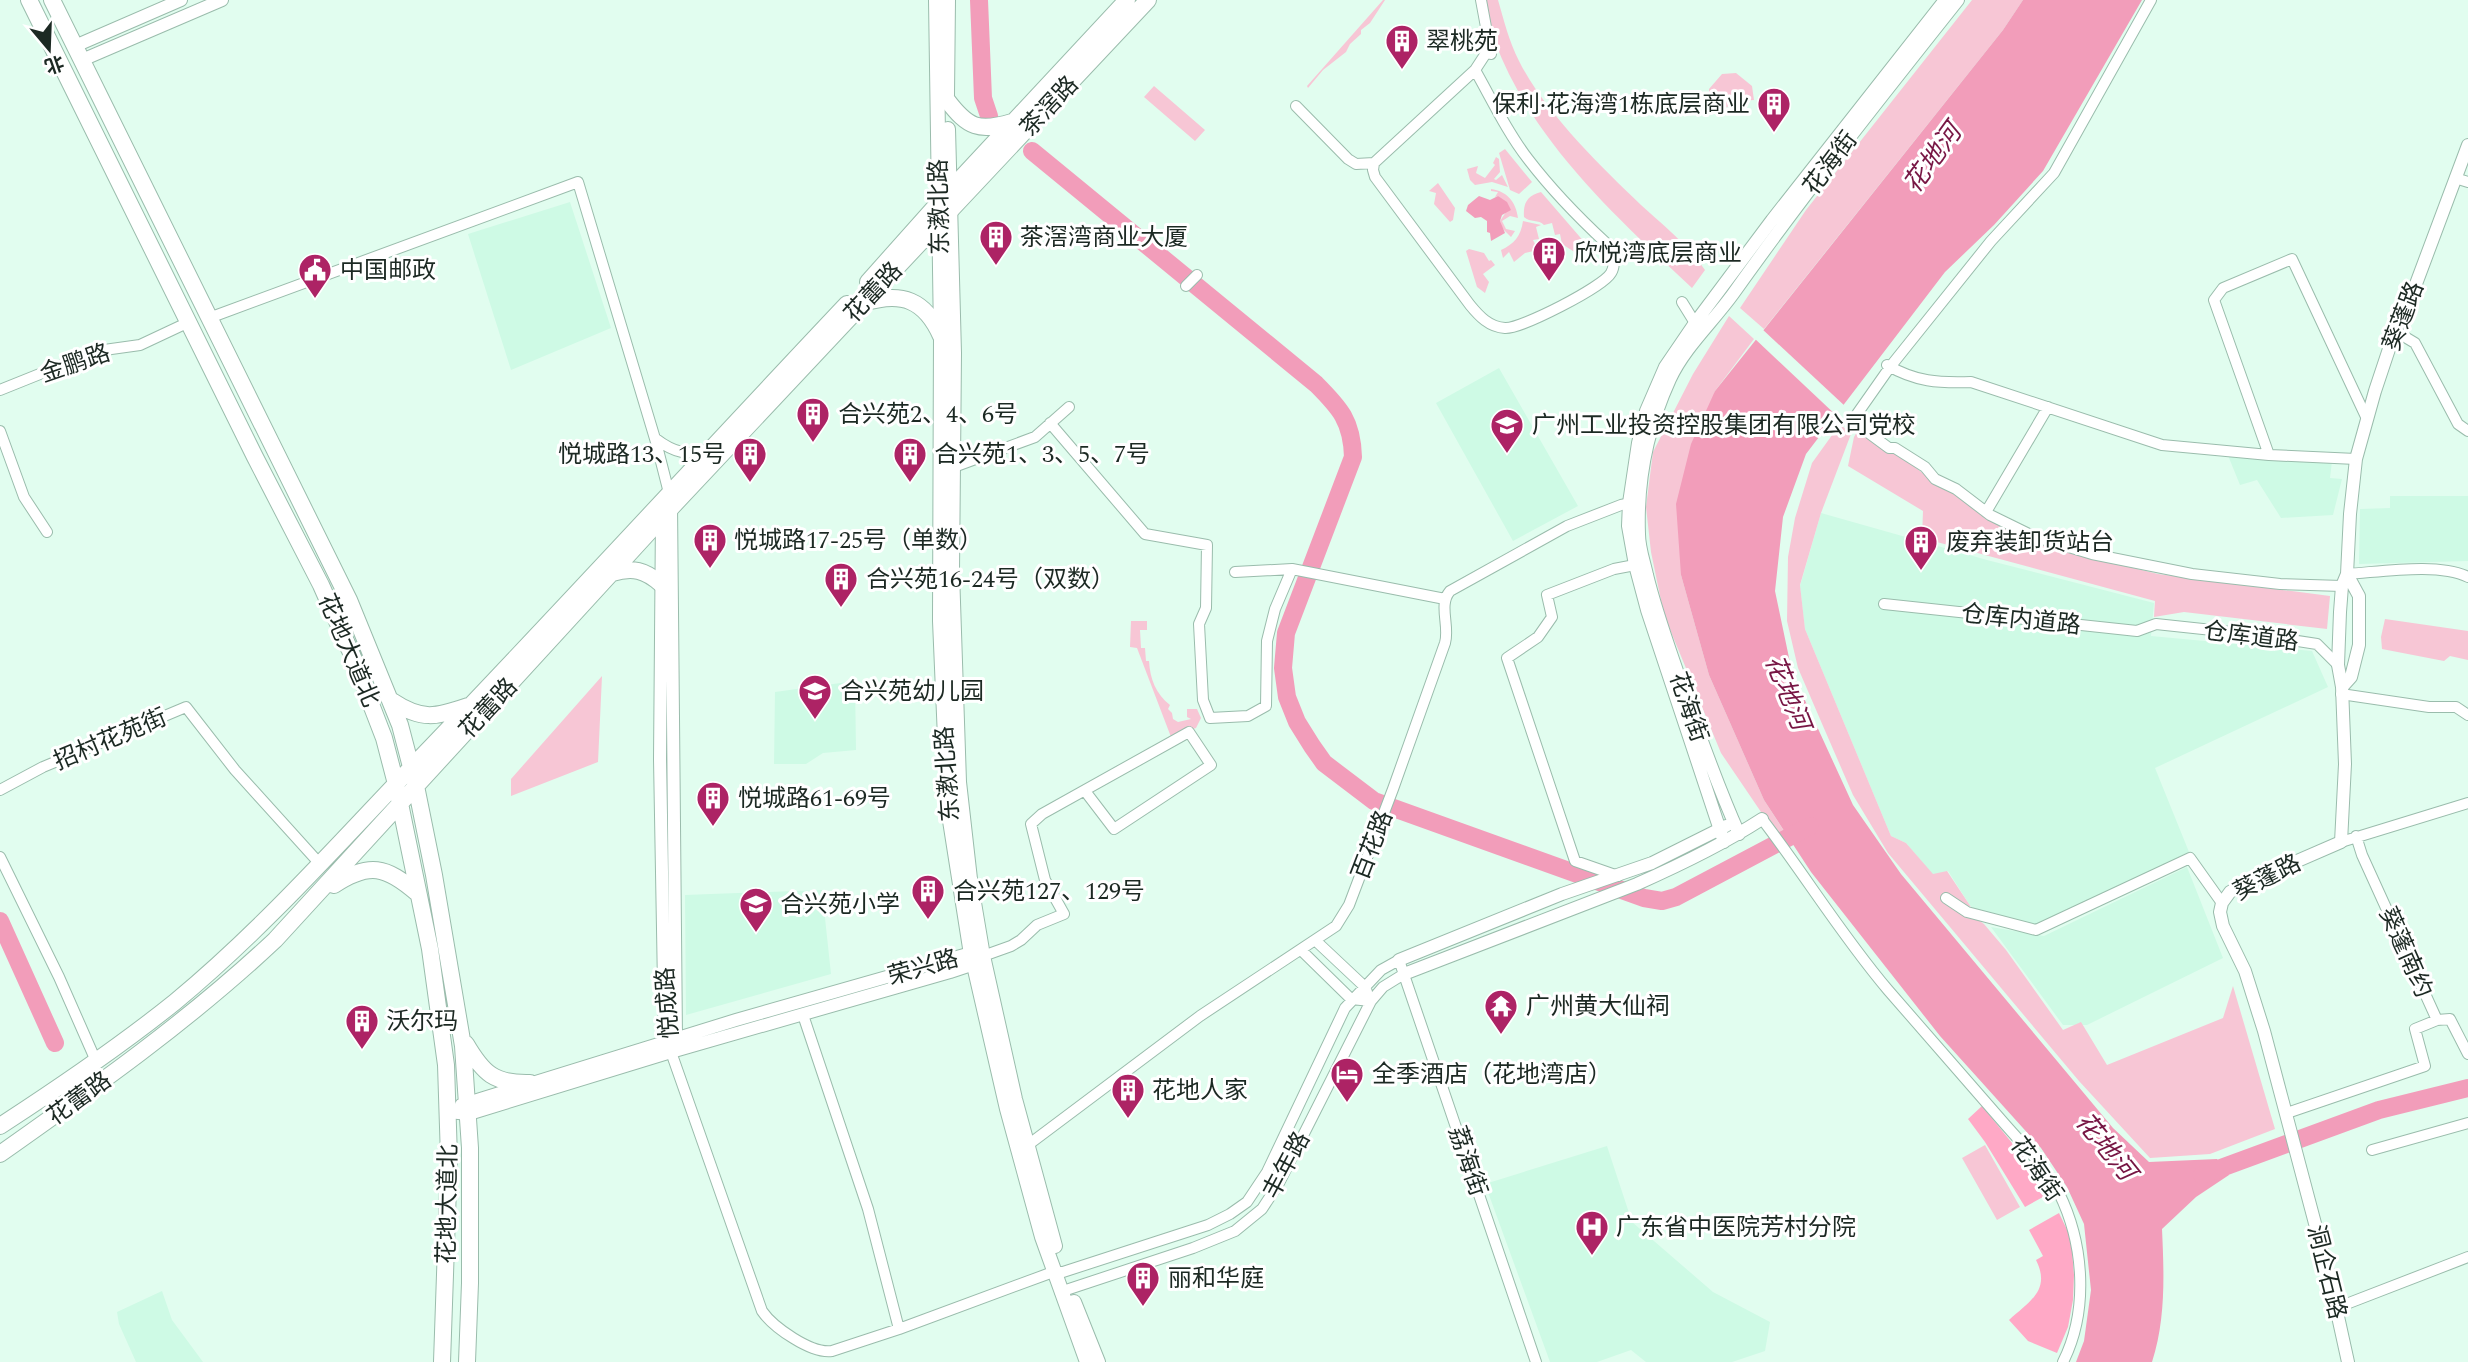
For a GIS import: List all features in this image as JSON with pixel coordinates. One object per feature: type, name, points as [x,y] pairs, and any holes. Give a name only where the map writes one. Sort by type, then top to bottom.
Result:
[{"type":"main road","name":"花地大道北","points":[[29,0],[277,502],[321,585],[377,716],[396,784],[439,1007],[449,1112],[447,1267],[442,1362]]},
{"type":"main road","name":"花地大道北","points":[[52,0],[349,600],[392,701],[412,766],[453,977],[462,1038],[468,1108],[470,1270],[467,1362]]},
{"type":"main road","name":"东漖北路","points":[[936,0],[954,353],[951,468],[958,772],[976,958]]},
{"type":"main road","name":"东漖北路","points":[[948,0],[941,336],[940,621],[944,753],[954,856],[1023,1149],[1087,1362]]},
{"type":"main road","name":"茶滘路","points":[[945,206],[1015,122],[1127,0]]},
{"type":"main road","name":"茶滘路","points":[[945,206],[1148,0]]},
{"type":"main road","points":[[947,100],[963,119],[982,128],[1015,122]]},
{"type":"main road","name":"花蕾路","points":[[0,1126],[96,1061],[176,1001],[254,930],[862,304],[945,206]]},
{"type":"main road","name":"花蕾路","points":[[0,1154],[189,1015],[245,968],[320,893],[399,803],[612,573],[712,447],[865,285],[945,206]]},
{"type":"main road","points":[[862,304],[896,297],[909,301],[928,313],[941,336]]},
{"type":"main road","points":[[612,573],[625,570],[642,571],[661,584]]},
{"type":"main road","points":[[392,701],[413,713],[427,717],[444,715],[470,706]]},
{"type":"main road","points":[[320,893],[347,876],[365,870],[397,875],[417,893]]},
{"type":"main road","points":[[462,1038],[476,1061],[495,1079],[512,1084],[530,1083]]},
{"type":"main road","name":"东漖北路","points":[[1065,1291],[1098,1362]]},
{"type":"street","points":[[78,53],[181,0]]},
{"type":"street","points":[[78,53],[222,0]]},
{"type":"street","points":[[1475,70],[1527,158],[1611,250],[1614,261],[1613,271],[1604,281],[1561,306],[1518,326],[1507,328],[1494,326],[1470,305],[1375,177],[1373,170],[1374,163],[1491,52],[1481,0]]},
{"type":"street","name":"花海街","points":[[1945,0],[1772,220],[1665,367],[1646,411],[1638,443],[1634,502],[1642,554],[1658,621],[1705,755],[1737,828],[1762,820],[1885,987],[2034,1157],[2058,1191],[2076,1235],[2080,1278],[2078,1317],[2063,1362]]},
{"type":"street","name":"花海街","points":[[1722,836],[1647,610],[1628,526],[1656,414],[1671,377],[1686,353],[1728,301],[1859,124],[1958,0]]},
{"type":"street","points":[[2151,0],[2054,173],[1991,241],[1888,365],[1857,414],[1870,433],[1889,448],[1895,448],[1925,467],[1935,479],[1956,489],[1986,512],[2035,537],[2092,554],[2231,580],[2280,584],[2345,580],[2418,570],[2458,572],[2468,577]]},
{"type":"street","points":[[1296,106],[1348,159],[1356,164],[1374,163]]},
{"type":"street","name":"葵蓬路","points":[[2305,1183],[2255,999],[2223,926],[2220,912],[2222,903],[2230,892],[2242,885],[2341,842],[2345,787],[2339,665],[2356,459],[2395,331],[2462,180],[2468,145]]},
{"type":"street","points":[[209,318],[578,183],[655,438],[667,507]]},
{"type":"street","points":[[2269,454],[2214,300],[2223,288],[2292,259],[2367,419]]},
{"type":"street","points":[[1186,286],[1197,275]]},
{"type":"street","points":[[1682,302],[1695,323]]},
{"type":"street","name":"金鹏路","points":[[0,390],[97,351],[140,345],[189,322]]},
{"type":"street","points":[[2395,331],[2415,343],[2458,424],[2468,431]]},
{"type":"street","points":[[1888,365],[1905,376],[1941,383],[1971,382],[2162,445],[2356,459]]},
{"type":"street","points":[[951,468],[1035,437],[1069,407]]},
{"type":"street","points":[[1986,512],[2048,407]]},
{"type":"street","points":[[1050,423],[1145,534],[1207,545],[1206,608],[1199,624],[1203,700],[1210,718],[1248,716],[1266,706],[1267,642],[1275,609],[1295,569]]},
{"type":"street","points":[[0,430],[24,497],[47,532]]},
{"type":"street","points":[[655,438],[665,446],[682,453],[700,452],[712,447]]},
{"type":"street","points":[[1235,572],[1295,569],[1445,599],[1450,591],[1567,526],[1634,502]]},
{"type":"street","name":"悦成路","points":[[667,507],[661,584],[660,759],[671,1044]]},
{"type":"street","name":"悦成路","points":[[667,507],[671,1044]]},
{"type":"street","points":[[1618,876],[1574,861],[1507,658],[1538,637],[1552,617],[1547,595],[1614,569],[1635,565]]},
{"type":"street","name":"葵蓬路","points":[[2342,691],[2351,677],[2359,645],[2359,596],[2345,580]]},
{"type":"street","name":"百花路","points":[[1023,1149],[1200,1016],[1316,941],[1336,926],[1344,916],[1390,799],[1445,643],[1445,599]]},
{"type":"street","name":"仓库内道路","points":[[1884,604],[2137,631],[2156,624]]},
{"type":"street","name":"仓库道路","points":[[2156,624],[2317,644],[2339,665]]},
{"type":"street","points":[[2342,691],[2429,707],[2456,707],[2468,715]]},
{"type":"street","name":"招村花苑街","points":[[0,790],[43,767],[186,707],[235,770],[320,864]]},
{"type":"street","points":[[976,958],[1011,946],[1037,925],[1064,914],[1045,880],[1031,824],[1042,814],[1189,732],[1211,765],[1114,830],[1085,791]]},
{"type":"street","points":[[2341,842],[2468,803]]},
{"type":"street","points":[[1371,1001],[1383,988],[1405,974],[1637,884],[1737,828]]},
{"type":"street","points":[[1399,960],[1562,894],[1618,876],[1722,836]]},
{"type":"street","name":"葵蓬南约","points":[[2356,836],[2362,855],[2437,1020],[2449,1019],[2468,1054]]},
{"type":"street","points":[[0,857],[59,977],[96,1061]]},
{"type":"street","points":[[1947,898],[1967,912],[2036,930],[2190,858],[2222,903]]},
{"type":"street","points":[[1316,941],[1365,987],[1371,1001]]},
{"type":"street","points":[[1301,951],[1351,999],[1371,1001]]},
{"type":"street","name":"荣兴路","points":[[449,1112],[671,1044],[803,1015],[976,958]]},
{"type":"street","name":"荣兴路","points":[[468,1108],[530,1083],[976,958]]},
{"type":"street","name":"丰年路","points":[[671,1044],[762,1311],[770,1323],[825,1352],[899,1329],[1058,1272],[1208,1225],[1230,1214],[1247,1202],[1266,1172],[1351,999],[1381,970],[1399,960]]},
{"type":"street","name":"荔海街","points":[[1399,960],[1536,1362]]},
{"type":"street","name":"丰年路","points":[[1065,1291],[1220,1238],[1235,1231],[1256,1215],[1271,1198],[1371,1001]]},
{"type":"street","points":[[803,1015],[868,1209],[899,1329]]},
{"type":"street","points":[[2287,1115],[2425,1066],[2415,1029],[2437,1020]]},
{"type":"street","points":[[2372,1150],[2468,1123]]},
{"type":"street","name":"洞企石路","points":[[2305,1183],[2348,1362]]},
{"type":"street","points":[[2336,1308],[2468,1257]]},
{"type":"shaded area","points":[[1383,0],[1370,23],[1361,30],[1361,34],[1346,52],[1323,70],[1308,88],[1307,86]]},
{"type":"shaded area","points":[[1484,0],[1498,0],[1519,61],[1558,118],[1608,173],[1683,244],[1705,270],[1692,288],[1606,205],[1554,145],[1511,78],[1493,37]]},
{"type":"shaded area","points":[[1972,0],[2023,0],[2003,30],[1764,329],[1740,308],[1806,210]]},
{"type":"shaded area","points":[[1736,73],[1752,86],[1754,100],[1739,101],[1711,115],[1709,89],[1722,74]]},
{"type":"shaded area","points":[[1154,86],[1205,130],[1195,141],[1144,97]]},
{"type":"shaded area","points":[[1505,149],[1532,182],[1519,194],[1510,190],[1499,153]]},
{"type":"shaded area","points":[[1496,157],[1499,159],[1500,172],[1494,179],[1502,175],[1508,187],[1492,182],[1475,185],[1470,180],[1467,169],[1478,166],[1476,173],[1485,178],[1495,165],[1493,163]]},
{"type":"shaded area","points":[[1438,183],[1455,208],[1453,220],[1450,222],[1434,204],[1436,193],[1429,191]]},
{"type":"shaded area","points":[[1491,189],[1497,190],[1510,198],[1515,207],[1518,218],[1510,216],[1502,221],[1506,229],[1515,231],[1511,237],[1501,227],[1500,221],[1506,212],[1498,196],[1495,197],[1498,192]]},
{"type":"shaded area","points":[[1541,192],[1586,244],[1576,253],[1562,244],[1560,234],[1555,235],[1552,223],[1544,225],[1524,217],[1527,201]]},
{"type":"shaded area","points":[[570,202],[611,328],[511,370],[468,234]]},
{"type":"shaded area","points":[[1523,221],[1541,225],[1536,227],[1539,239],[1533,240],[1538,250],[1525,253],[1514,262],[1509,252],[1503,258],[1501,250],[1516,239]]},
{"type":"shaded area","points":[[1469,249],[1484,253],[1495,265],[1483,274],[1489,282],[1485,293],[1477,287],[1466,251]]},
{"type":"shaded area","points":[[1729,316],[1754,339],[1715,391],[1681,575],[1709,675],[1764,800],[1786,834],[1780,840],[1721,753],[1664,615],[1651,552],[1646,507],[1653,452],[1693,374]]},
{"type":"shaded area","name":"广州工业投资控股集团有限公司党校","points":[[1499,368],[1578,506],[1513,541],[1436,403]]},
{"type":"shaded area","points":[[1840,424],[1851,434],[1821,513],[1800,585],[1805,629],[1891,836],[1906,843],[1933,874],[1947,871],[1971,907],[1950,900],[1984,924],[2006,950],[2063,1030],[2081,1022],[2107,1065],[2223,1018],[2233,986],[2275,1129],[2210,1154],[2150,1158],[2079,1081],[1888,853],[1853,795],[1798,668],[1787,621],[1788,557],[1795,518],[1812,463]]},
{"type":"shaded area","points":[[1860,427],[1935,483],[2002,526],[2040,545],[2158,574],[2330,596],[2327,629],[2184,612],[2154,617],[2155,601],[1922,538],[1923,511],[1848,466],[1854,437]]},
{"type":"shaded area","points":[[2227,453],[2332,461],[2330,478],[2342,479],[2333,515],[2281,518],[2257,480],[2240,485]]},
{"type":"shaded area","points":[[2390,496],[2468,496],[2468,561],[2359,564],[2360,509],[2390,508]]},
{"type":"shaded area","points":[[1821,513],[2154,603],[2151,636],[2312,651],[2328,687],[2155,768],[2189,852],[2036,930],[1971,907],[1948,871],[1933,875],[1906,843],[1891,836],[1805,629],[1800,586]]},
{"type":"shaded area","points":[[2385,619],[2468,631],[2468,660],[2450,656],[2444,661],[2382,649],[2381,637]]},
{"type":"shaded area","points":[[1131,621],[1147,621],[1147,630],[1140,630],[1141,648],[1145,648],[1146,661],[1149,661],[1155,686],[1170,705],[1168,709],[1173,719],[1178,722],[1191,719],[1187,717],[1187,709],[1197,709],[1201,718],[1196,728],[1171,737],[1137,648],[1130,647]]},
{"type":"shaded area","points":[[602,676],[598,762],[511,796],[511,779]]},
{"type":"shaded area","name":"合兴苑幼儿园","points":[[855,681],[856,750],[823,753],[806,764],[774,764],[775,692]]},
{"type":"shaded area","points":[[2187,867],[2223,958],[2087,1025],[2063,1025],[1991,927],[2044,936]]},
{"type":"shaded area","name":"合兴苑小学","points":[[822,890],[831,974],[686,1015],[685,895]]},
{"type":"shaded area","points":[[1982,1106],[2052,1192],[2025,1207],[1968,1119]]},
{"type":"shaded area","points":[[1985,1145],[2020,1207],[1997,1220],[1962,1158]]},
{"type":"shaded area","name":"广东省中医院芳村分院","points":[[1607,1146],[1632,1222],[1713,1292],[1770,1322],[1765,1351],[1732,1362],[1646,1362],[1631,1350],[1597,1362],[1550,1362],[1485,1184]]},
{"type":"shaded area","points":[[2059,1213],[2071,1238],[2074,1275],[2068,1327],[2057,1353],[2028,1341],[2009,1320],[2031,1301],[2040,1287],[2040,1270],[2036,1260],[2043,1256],[2029,1230]]},
{"type":"shaded area","points":[[162,1291],[172,1320],[203,1362],[136,1362],[119,1324],[117,1312]]},
{"type":"water","name":"花地河","points":[[2023,0],[2142,0],[2043,171],[1994,225],[1945,272],[1806,454],[1783,517],[1775,591],[1792,672],[1853,805],[1901,874],[2113,1128],[2149,1162],[2217,1159],[2229,1175],[2196,1197],[2162,1229],[2162,1313],[2152,1362],[2076,1362],[2084,1341],[2091,1290],[2084,1224],[2067,1187],[2041,1148],[1940,1036],[1811,872],[1764,800],[1709,675],[1681,575],[1676,504],[1691,444],[1715,391],[2003,30]]},
{"type":"water","points":[[1479,196],[1490,200],[1498,196],[1507,202],[1511,210],[1502,215],[1500,221],[1505,233],[1491,241],[1490,233],[1487,232],[1487,221],[1481,217],[1475,218],[1466,211],[1468,205]]},
{"type":"pier","points":[[1761,328],[1846,407],[1838,417],[1753,337]]},
{"type":"waterway","points":[[979,0],[983,98],[989,116]]},
{"type":"waterway","points":[[1032,151],[1316,384],[1332,400],[1347,424],[1353,457],[1286,633],[1283,668],[1287,697],[1297,722],[1324,763],[1374,801],[1644,898],[1662,901],[1676,897],[1810,826]]},
{"type":"waterway","points":[[0,921],[55,1043]]},
{"type":"waterway","points":[[2202,1175],[2379,1110],[2468,1088]]},
{"type":"place","name":"翠桃苑","points":[[1402,71]]},
{"type":"place","name":"保利·花海湾1栋底层商业","points":[[1774,134]]},
{"type":"place","name":"茶滘湾商业大厦","points":[[996,267]]},
{"type":"place","name":"欣悦湾底层商业","points":[[1549,283]]},
{"type":"place","name":"中国邮政","points":[[315,300]]},
{"type":"place","name":"合兴苑2、4、6号","points":[[813,444]]},
{"type":"place","name":"广州工业投资控股集团有限公司党校","points":[[1507,455]]},
{"type":"place","name":"悦城路13、15号","points":[[750,484]]},
{"type":"place","name":"合兴苑1、3、5、7号","points":[[910,484]]},
{"type":"place","name":"悦城路17-25号（单数）","points":[[710,570]]},
{"type":"place","name":"废弃装卸货站台","points":[[1921,572]]},
{"type":"place","name":"合兴苑16-24号（双数）","points":[[841,609]]},
{"type":"place","name":"合兴苑幼儿园","points":[[815,721]]},
{"type":"place","name":"悦城路61-69号","points":[[713,828]]},
{"type":"place","name":"合兴苑127、129号","points":[[928,921]]},
{"type":"place","name":"合兴苑小学","points":[[756,934]]},
{"type":"place","name":"广州黄大仙祠","points":[[1501,1036]]},
{"type":"place","name":"沃尔玛","points":[[362,1051]]},
{"type":"place","name":"全季酒店（花地湾店）","points":[[1347,1104]]},
{"type":"place","name":"花地人家","points":[[1128,1120]]},
{"type":"place","name":"广东省中医院芳村分院","points":[[1592,1257]]},
{"type":"place","name":"丽和华庭","points":[[1143,1308]]}]
